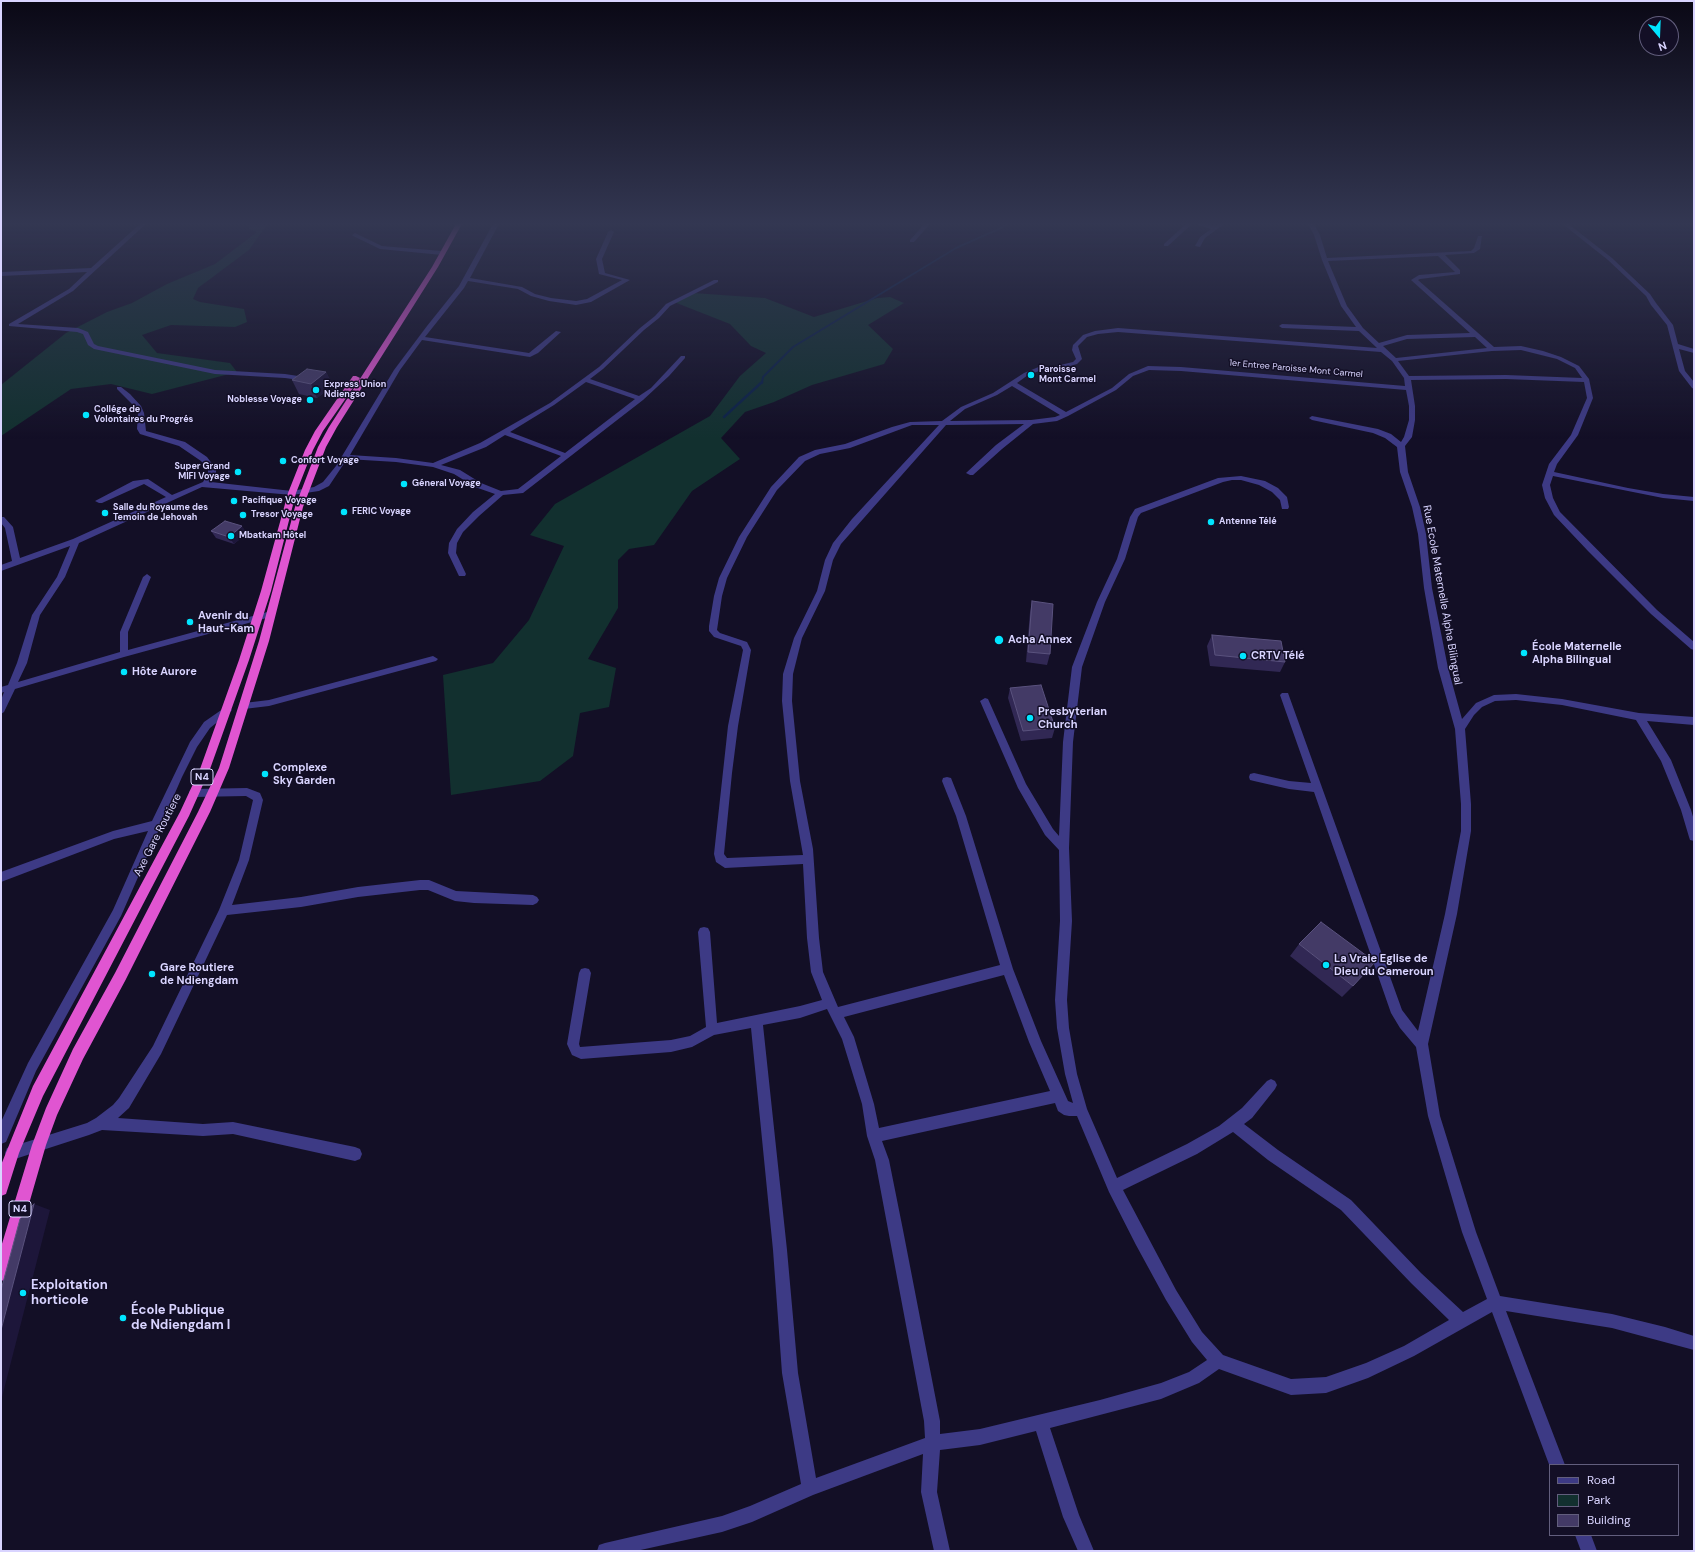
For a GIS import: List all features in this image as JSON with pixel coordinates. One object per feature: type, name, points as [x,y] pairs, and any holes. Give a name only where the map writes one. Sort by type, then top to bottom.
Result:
[{"type":"highway","name":"N4","points":[[354,386],[412,294]]},
{"type":"highway","name":"Axe Gare Routiere","points":[[12,1152],[38,1091],[194,793],[205,769],[227,710],[266,591],[292,493],[309,450],[319,431],[339,408],[354,386]]},
{"type":"highway","name":"Axe Gare Routiere","points":[[39,1145],[51,1113],[78,1054],[120,977],[204,812],[224,768],[271,614],[286,552],[304,491],[339,408]]},
{"type":"highway","points":[[57,1056],[78,1054]]},
{"type":"highway","name":"N4","points":[[1,1273],[39,1145]]},
{"type":"highway","name":"N4","points":[[1,1189],[12,1152]]},
{"type":"street","points":[[63,294],[11,325],[78,330],[86,333],[91,345],[96,348],[209,371],[285,376],[354,386]]},
{"type":"street","points":[[1,568],[76,540],[191,488],[206,484],[292,493],[316,489],[326,484],[333,477],[397,370],[454,294]]},
{"type":"street","points":[[533,294],[557,301],[576,303],[585,302],[599,294]]},
{"type":"street","points":[[434,465],[468,453],[506,433],[552,404],[585,380],[657,317],[668,305],[689,294]]},
{"type":"street","points":[[1312,418],[1375,431],[1388,436],[1401,446],[1408,437],[1410,429],[1412,406],[1406,378],[1394,360],[1361,329],[1344,306],[1339,294]]},
{"type":"street","points":[[1432,294],[1492,349]]},
{"type":"street","points":[[1647,294],[1670,325],[1677,346],[1682,371],[1694,387]]},
{"type":"street","points":[[1282,326],[1361,329]]},
{"type":"street","points":[[942,1551],[929,1492],[933,1443],[932,1421],[882,1160],[874,1136],[868,1104],[848,1037],[817,972],[813,938],[809,859],[795,782],[787,701],[788,674],[798,638],[821,591],[829,560],[837,543],[855,520],[952,414],[995,394],[1026,374],[1041,368],[1056,368],[1075,363],[1079,359],[1075,346],[1084,336],[1097,332],[1118,330],[1174,333],[1384,350]]},
{"type":"street","points":[[421,338],[530,354],[536,352],[558,332]]},
{"type":"street","points":[[1378,345],[1407,336],[1475,335]]},
{"type":"street","points":[[1677,346],[1694,351]]},
{"type":"street","points":[[1394,360],[1492,349],[1522,348],[1553,356],[1577,367],[1587,380],[1590,398],[1584,415],[1574,435],[1553,464],[1546,485],[1549,498],[1557,513],[1654,612],[1694,647]]},
{"type":"street","points":[[344,457],[396,460],[434,465],[457,472],[478,486],[501,493],[514,492],[525,488],[565,455],[641,399],[667,375],[683,357]]},
{"type":"street","name":"1er Entree Paroisse Mont Carmel","points":[[809,859],[725,863],[720,859],[719,854],[731,742],[748,650],[744,644],[718,635],[714,631],[713,626],[718,596],[723,578],[743,537],[774,489],[802,459],[818,452],[847,446],[894,428],[912,423],[1031,422],[1057,419],[1114,389],[1141,370],[1157,367],[1409,388]]},
{"type":"street","points":[[1406,378],[1506,377],[1587,380]]},
{"type":"street","points":[[585,380],[641,399]]},
{"type":"street","points":[[1012,383],[1066,414]]},
{"type":"street","points":[[119,388],[138,406],[141,414],[141,429],[143,432],[182,444],[204,459],[212,469],[212,473],[206,484]]},
{"type":"street","points":[[970,473],[999,447],[1031,422]]},
{"type":"street","points":[[506,433],[565,455]]},
{"type":"street","name":"Rue Ecole Maternelle Alpha Bilingual","points":[[1401,446],[1404,472],[1410,488],[1422,534],[1429,594],[1443,668],[1460,729],[1466,804],[1466,831],[1452,914],[1429,1008],[1422,1044]]},
{"type":"street","points":[[1550,472],[1628,490],[1693,500]]},
{"type":"street","points":[[1285,507],[1284,499],[1275,490],[1254,480],[1232,478],[1221,480],[1138,511],[1134,517],[1121,560],[1101,602],[1077,668],[1068,742],[1064,848],[1066,921],[1061,1000],[1063,1028],[1081,1109],[1114,1187],[1171,1295],[1197,1337],[1218,1361],[1291,1387],[1326,1385],[1368,1370],[1409,1352],[1495,1302],[1612,1321],[1665,1334],[1694,1344]]},
{"type":"street","points":[[99,501],[136,483],[145,481],[171,497]]},
{"type":"street","points":[[462,574],[452,553],[453,543],[466,525],[501,493]]},
{"type":"street","points":[[1,519],[9,527],[17,563]]},
{"type":"street","points":[[1,710],[22,663],[36,615],[61,577],[76,540]]},
{"type":"street","points":[[124,654],[124,632],[147,578]]},
{"type":"street","points":[[1,690],[124,654],[271,614]]},
{"type":"street","points":[[244,706],[269,703],[433,659]]},
{"type":"street","points":[[1285,695],[1397,1013],[1404,1024],[1422,1044],[1434,1116],[1469,1232],[1557,1464]]},
{"type":"street","points":[[1460,729],[1471,713],[1479,705],[1494,698],[1516,697],[1562,702],[1639,717],[1694,721]]},
{"type":"street","points":[[985,701],[1022,785],[1049,832],[1064,848]]},
{"type":"street","points":[[1,1137],[32,1067],[117,912],[176,777],[207,725],[227,710]]},
{"type":"street","points":[[1639,717],[1666,760],[1686,810],[1694,836]]},
{"type":"street","points":[[1254,777],[1289,785],[1317,788]]},
{"type":"street","points":[[947,781],[961,816],[1007,969],[1035,1042],[1058,1096],[1066,1109],[1081,1109]]},
{"type":"street","points":[[12,1152],[89,1129],[101,1123],[118,1110],[124,1103],[158,1050],[224,911],[244,860],[258,800],[256,796],[247,792],[194,793]]},
{"type":"street","points":[[1,877],[113,835],[155,825]]},
{"type":"street","points":[[224,911],[301,902],[358,892],[420,885],[429,886],[455,896],[533,900]]},
{"type":"street","points":[[704,932],[712,1030]]},
{"type":"street","points":[[585,973],[573,1044],[576,1050],[581,1053],[671,1046],[692,1041],[712,1030],[833,1008],[1007,969]]},
{"type":"street","points":[[756,1021],[780,1250],[790,1373],[810,1488]]},
{"type":"street","points":[[1114,1187],[1192,1150],[1224,1131],[1247,1113],[1272,1085]]},
{"type":"street","points":[[874,1136],[1058,1096]]},
{"type":"street","points":[[101,1123],[203,1130],[233,1128],[355,1154]]},
{"type":"street","points":[[1234,1124],[1273,1154],[1346,1205],[1416,1278],[1462,1322]]},
{"type":"street","points":[[605,1551],[722,1524],[752,1514],[810,1488],[933,1443],[980,1437],[1100,1408],[1179,1385],[1194,1378],[1218,1361]]},
{"type":"street","points":[[1041,1422],[1071,1516],[1086,1551]]},
{"type":"street","points":[[1583,1536],[1589,1551]]},
{"type":"green space","points":[[148,294],[195,294],[193,299],[200,302],[244,309],[247,322],[235,327],[171,325],[142,335],[157,353],[230,363],[237,372],[152,394],[111,384],[71,389],[1,436],[1,385],[66,333],[107,312],[132,303]]},
{"type":"green space","points":[[690,294],[765,298],[814,317],[877,298],[890,297],[904,303],[868,325],[893,349],[884,364],[812,385],[774,402],[745,412],[721,438],[740,459],[692,491],[654,545],[629,549],[618,560],[618,608],[588,659],[616,668],[609,707],[580,713],[573,756],[540,781],[451,795],[443,675],[493,663],[529,620],[564,546],[530,535],[555,504],[710,416],[740,376],[766,353],[751,346],[730,324],[674,302]]},
{"type":"building","points":[[307,369],[326,372],[311,384],[292,380]]},
{"type":"building","points":[[225,521],[242,526],[229,537],[211,531]]},
{"type":"building","points":[[1032,601],[1053,604],[1050,654],[1028,652]]},
{"type":"building","points":[[1212,635],[1281,641],[1285,662],[1215,655]]},
{"type":"building","name":"Presbyterian Church","points":[[1041,685],[1055,728],[1023,731],[1010,688]]},
{"type":"building","points":[[1321,922],[1375,962],[1353,986],[1299,944]]},
{"type":"building","points":[[34,1204],[1,1330],[1,1290],[20,1219]]},
{"type":"waterway","points":[[762,383],[763,377],[793,347],[880,294]]},
{"type":"waterway","points":[[724,417],[762,382]]},
{"type":"place","name":"Paroisse Mont Carmel","points":[[1031,375]]},
{"type":"place","name":"Express Union Ndiengso","points":[[316,390]]},
{"type":"place","name":"Noblesse Voyage","points":[[310,400]]},
{"type":"place","name":"Collége de Volontaires du Progrés","points":[[86,415]]},
{"type":"place","name":"Confort Voyage","points":[[283,461]]},
{"type":"place","name":"Super Grand MIFI Voyage","points":[[238,472]]},
{"type":"place","name":"Géneral Voyage","points":[[404,484]]},
{"type":"place","name":"Pacifique Voyage","points":[[234,501]]},
{"type":"place","name":"FERIC Voyage","points":[[344,512]]},
{"type":"place","name":"Salle du Royaume des Temoin de Jehovah","points":[[105,513]]},
{"type":"place","name":"Tresor Voyage","points":[[243,515]]},
{"type":"place","name":"Antenne Télé","points":[[1211,522]]},
{"type":"place","name":"Mbatkam Hôtel","points":[[231,536]]},
{"type":"place","name":"Avenir du Haut-Kam","points":[[190,622]]},
{"type":"place","name":"Acha Annex","points":[[999,640]]},
{"type":"place","name":"École Maternelle Alpha Bilingual","points":[[1524,653]]},
{"type":"place","name":"CRTV Télé","points":[[1243,656]]},
{"type":"place","name":"Hôte Aurore","points":[[124,672]]},
{"type":"place","name":"Presbyterian Church","points":[[1030,718]]},
{"type":"place","name":"Complexe Sky Garden","points":[[265,774]]},
{"type":"place","name":"La Vraie Eglise de Dieu du Cameroun","points":[[1326,965]]},
{"type":"place","name":"Gare Routiere de Ndiengdam","points":[[152,974]]},
{"type":"place","name":"Exploitation horticole","points":[[23,1293]]},
{"type":"place","name":"École Publique de Ndiengdam I","points":[[123,1318]]}]
